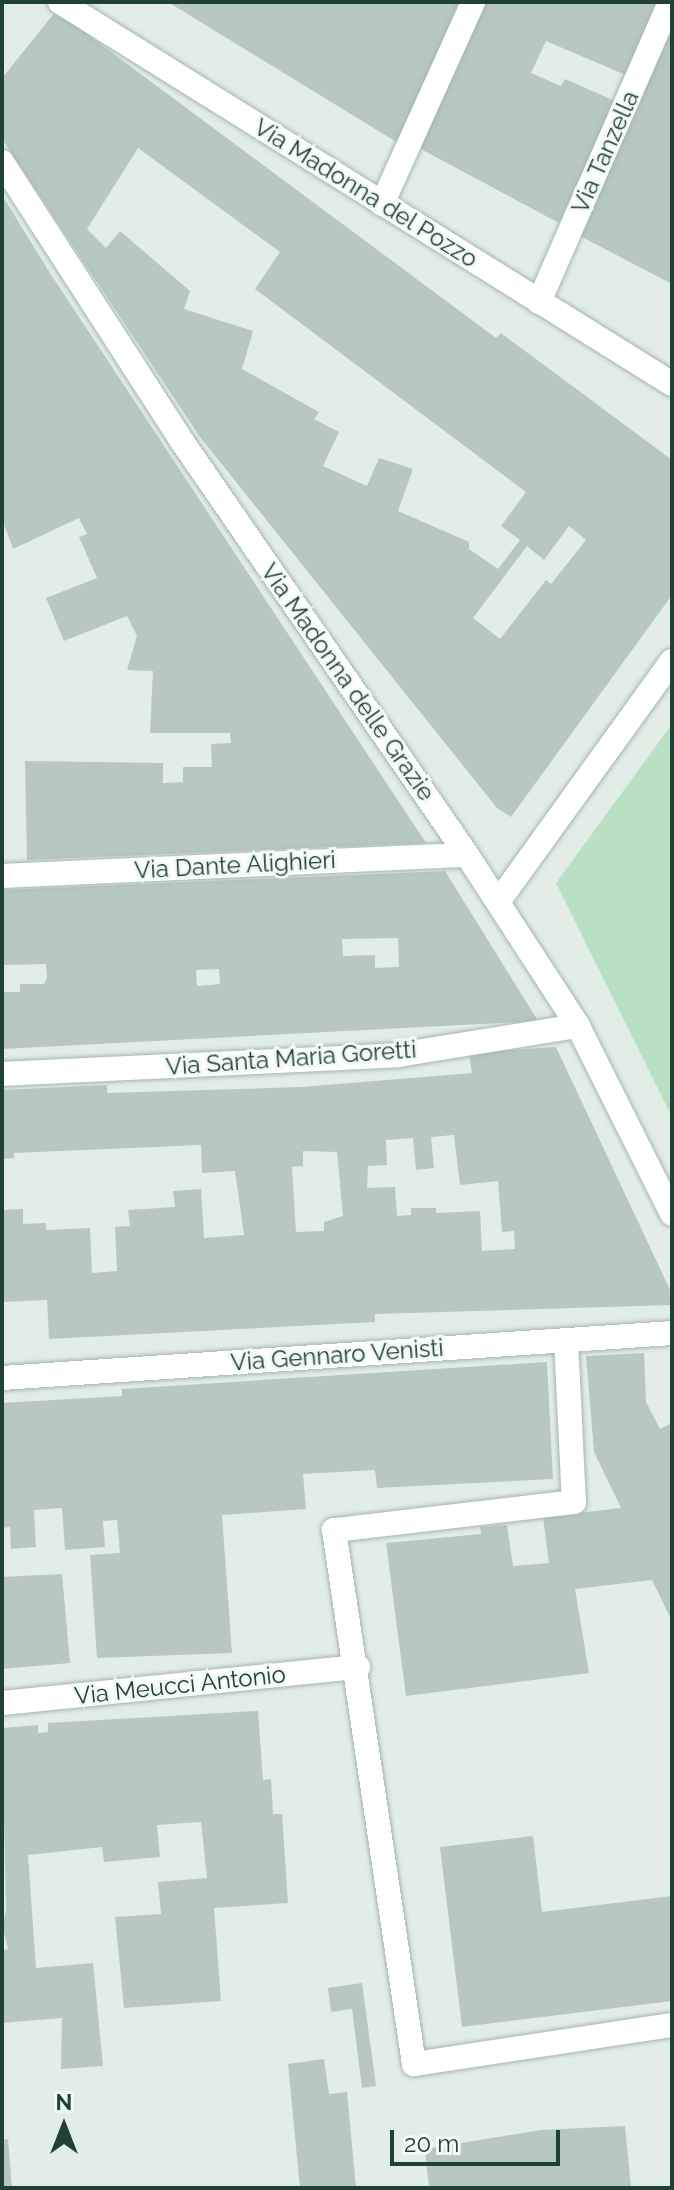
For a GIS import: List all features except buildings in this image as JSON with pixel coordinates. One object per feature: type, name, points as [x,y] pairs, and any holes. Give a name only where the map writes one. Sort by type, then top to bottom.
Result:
[{"type":"street","name":"Via Madonna del Pozzo","points":[[60,2],[672,384]]},
{"type":"street","points":[[382,204],[473,2]]},
{"type":"street","name":"Via Tanzella","points":[[539,302],[670,2]]},
{"type":"street","name":"Via Madonna delle Grazie","points":[[2,162],[179,437],[467,855],[578,1026],[672,1214]]},
{"type":"street","points":[[498,902],[672,661]]},
{"type":"street","name":"Via Dante Alighieri","points":[[2,876],[467,855]]},
{"type":"street","name":"Via Santa Maria Goretti","points":[[2,1074],[398,1055],[578,1026]]},
{"type":"street","name":"Via Gennaro Venisti","points":[[2,1378],[672,1333]]},
{"type":"street","points":[[566,1340],[574,1502],[334,1530],[358,1667],[414,2064],[672,2025]]},
{"type":"street","name":"Via Meucci Antonio","points":[[2,1703],[358,1667]]},
{"type":"green space","points":[[672,724],[672,1117],[556,883]]}]
